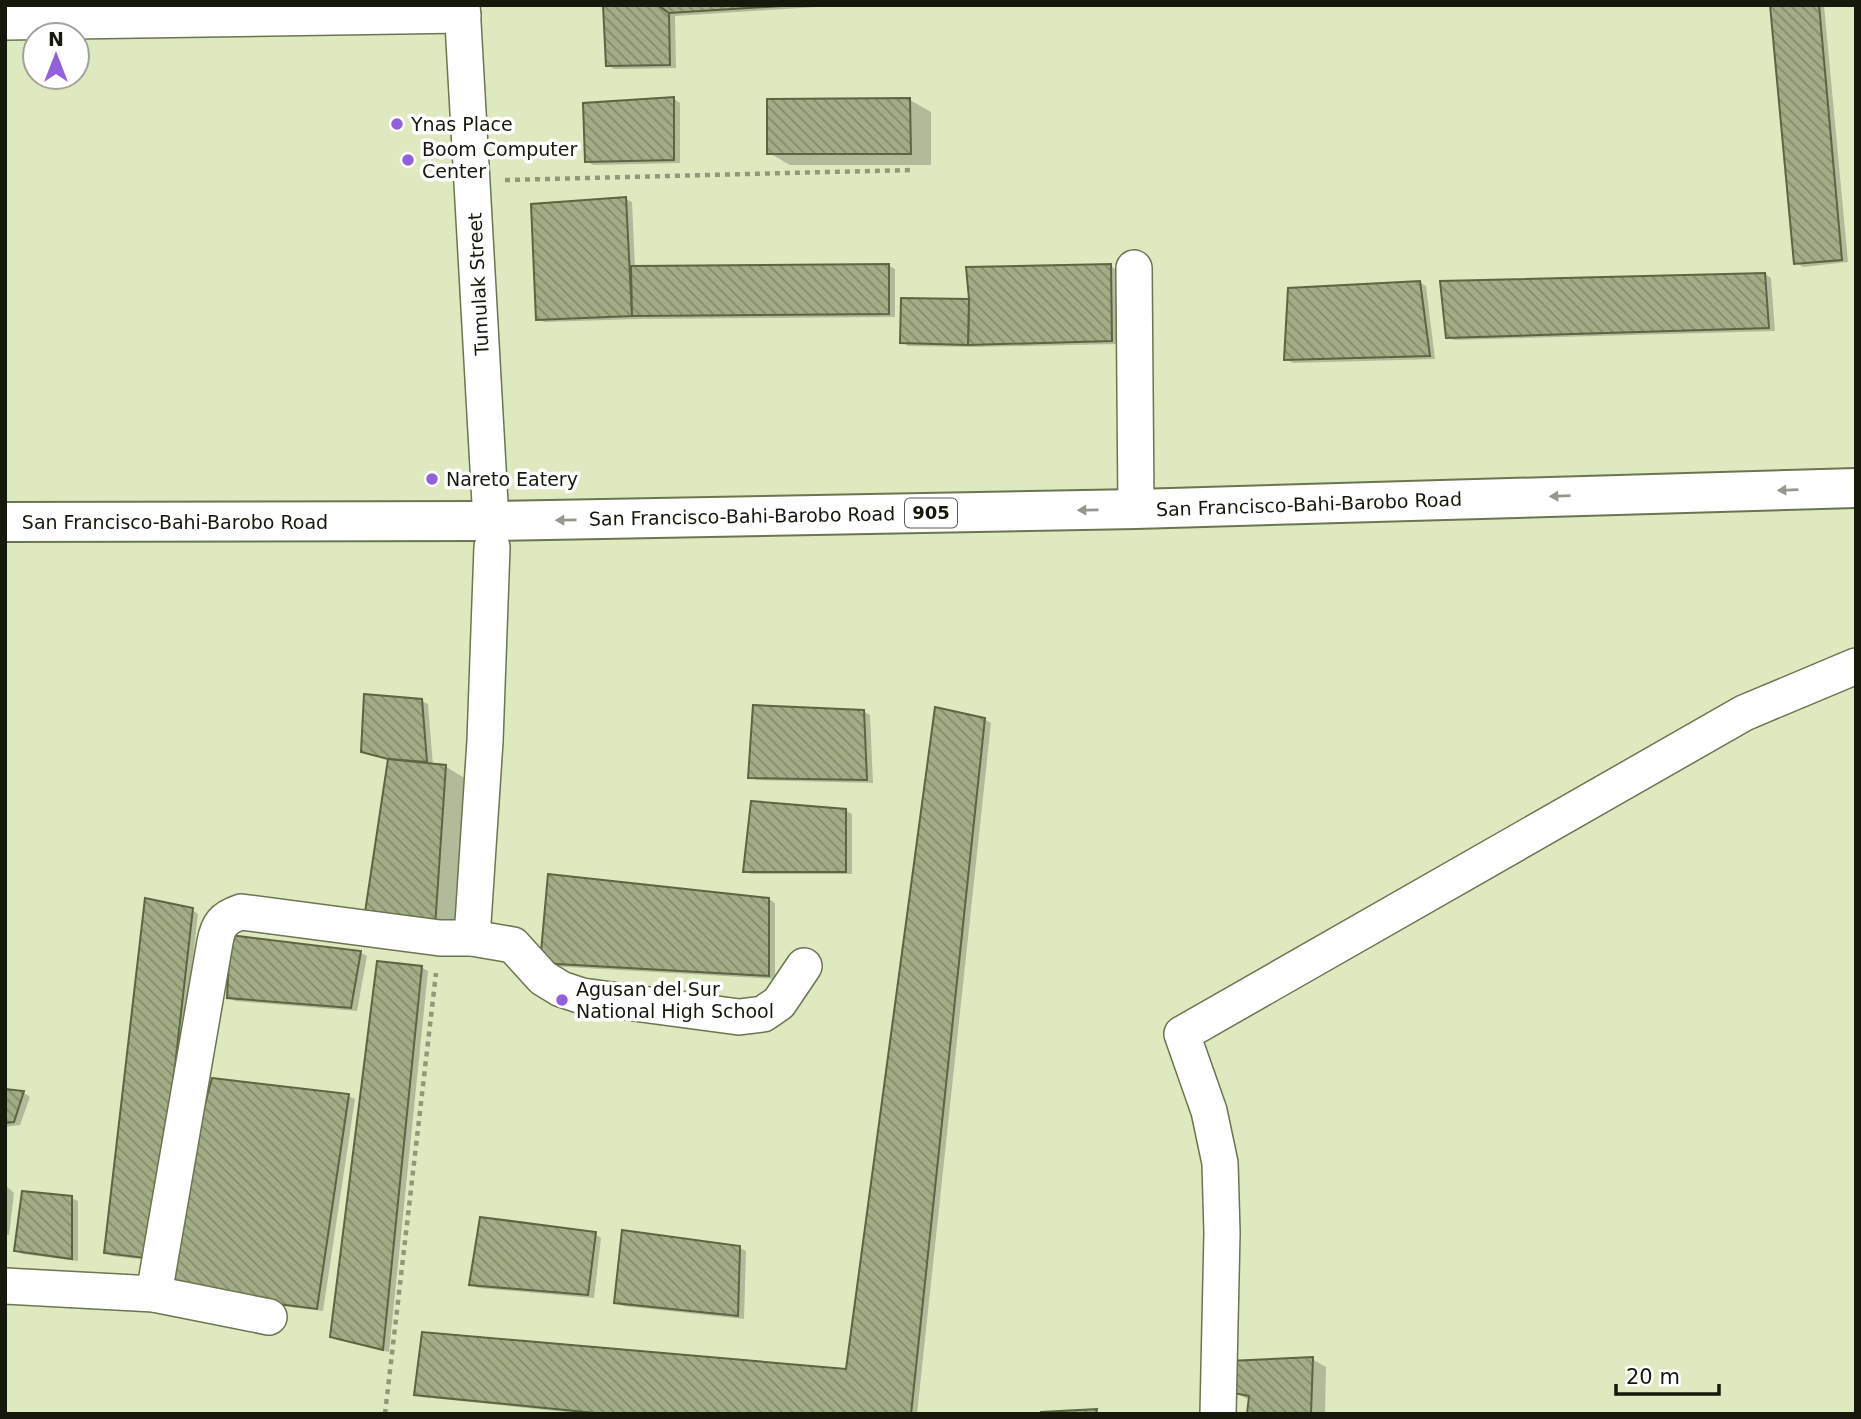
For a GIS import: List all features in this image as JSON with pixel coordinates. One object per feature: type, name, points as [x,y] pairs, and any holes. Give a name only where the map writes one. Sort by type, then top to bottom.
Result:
[{"type":"main road","name":"San Francisco-Bahi-Barobo Road","points":[[5,547],[492,534],[1136,509],[1856,488]]},
{"type":"main road","name":"San Francisco-Bahi-Barobo Road","points":[[5,522],[492,534],[1149,533],[1856,514]]},
{"type":"street","points":[[5,22],[462,10]]},
{"type":"street","name":"Tumulak Street","points":[[456,938],[485,741],[492,534],[462,10]]},
{"type":"street","points":[[1135,268],[1136,509]]},
{"type":"street","points":[[1218,1414],[1222,1233],[1220,1163],[1209,1111],[1182,1034],[1744,713],[1856,666]]},
{"type":"street","points":[[154,1294],[218,927],[227,916],[241,912],[513,945],[543,978],[561,989],[582,996],[739,1017],[763,1014],[779,1003],[804,966]]},
{"type":"street","points":[[5,1286],[154,1294],[269,1317]]},
{"type":"path","points":[[473,180],[911,170]]},
{"type":"path","points":[[385,1414],[456,938]]},
{"type":"building","points":[[603,5],[658,5],[669,13],[670,65],[606,66]]},
{"type":"building","points":[[658,5],[797,5],[669,13]]},
{"type":"building","points":[[1770,5],[1819,5],[1842,260],[1794,264]]},
{"type":"building","points":[[674,97],[674,160],[585,162],[583,103]]},
{"type":"building","points":[[910,98],[911,154],[767,154],[767,99]]},
{"type":"building","points":[[626,197],[632,316],[536,320],[531,204]]},
{"type":"building","points":[[889,264],[889,314],[632,316],[631,266]]},
{"type":"building","points":[[1111,264],[1112,341],[968,345],[969,299],[966,267]]},
{"type":"building","points":[[1765,273],[1769,328],[1446,338],[1440,281]]},
{"type":"building","points":[[1420,281],[1430,356],[1284,360],[1288,288]]},
{"type":"building","points":[[901,298],[969,299],[968,345],[900,343]]},
{"type":"building","points":[[364,694],[422,699],[427,762],[388,759],[361,752]]},
{"type":"building","points":[[753,705],[864,710],[867,780],[748,778]]},
{"type":"building","points":[[935,707],[985,718],[911,1414],[605,1414],[414,1395],[422,1332],[846,1369]]},
{"type":"building","points":[[388,759],[446,765],[435,927],[364,919]]},
{"type":"building","points":[[751,801],[846,809],[846,872],[743,872]]},
{"type":"building","points":[[548,874],[769,898],[769,976],[540,963]]},
{"type":"building","points":[[145,898],[193,908],[153,1259],[104,1253]]},
{"type":"building","points":[[230,935],[361,951],[351,1008],[227,998]]},
{"type":"building","points":[[377,961],[422,966],[383,1350],[330,1337]]},
{"type":"building","points":[[212,1078],[349,1094],[317,1309],[191,1293],[154,1294]]},
{"type":"building","points":[[5,1089],[24,1091],[14,1122],[5,1123]]},
{"type":"building","points":[[22,1191],[72,1196],[72,1259],[14,1251]]},
{"type":"building","points":[[480,1217],[596,1232],[588,1295],[469,1285]]},
{"type":"building","points":[[622,1230],[740,1246],[738,1316],[614,1303]]},
{"type":"building","points":[[1313,1357],[1311,1414],[1247,1414],[1249,1396],[1229,1392],[1229,1361]]},
{"type":"building","points":[[1097,1409],[1096,1414],[1040,1414],[1041,1412]]},
{"type":"place","name":"Ynas Place","points":[[397,124]]},
{"type":"place","name":"Boom Computer Center","points":[[408,160]]},
{"type":"place","name":"Nareto Eatery","points":[[432,479]]},
{"type":"place","name":"Agusan del Sur National High School","points":[[562,1000]]}]
